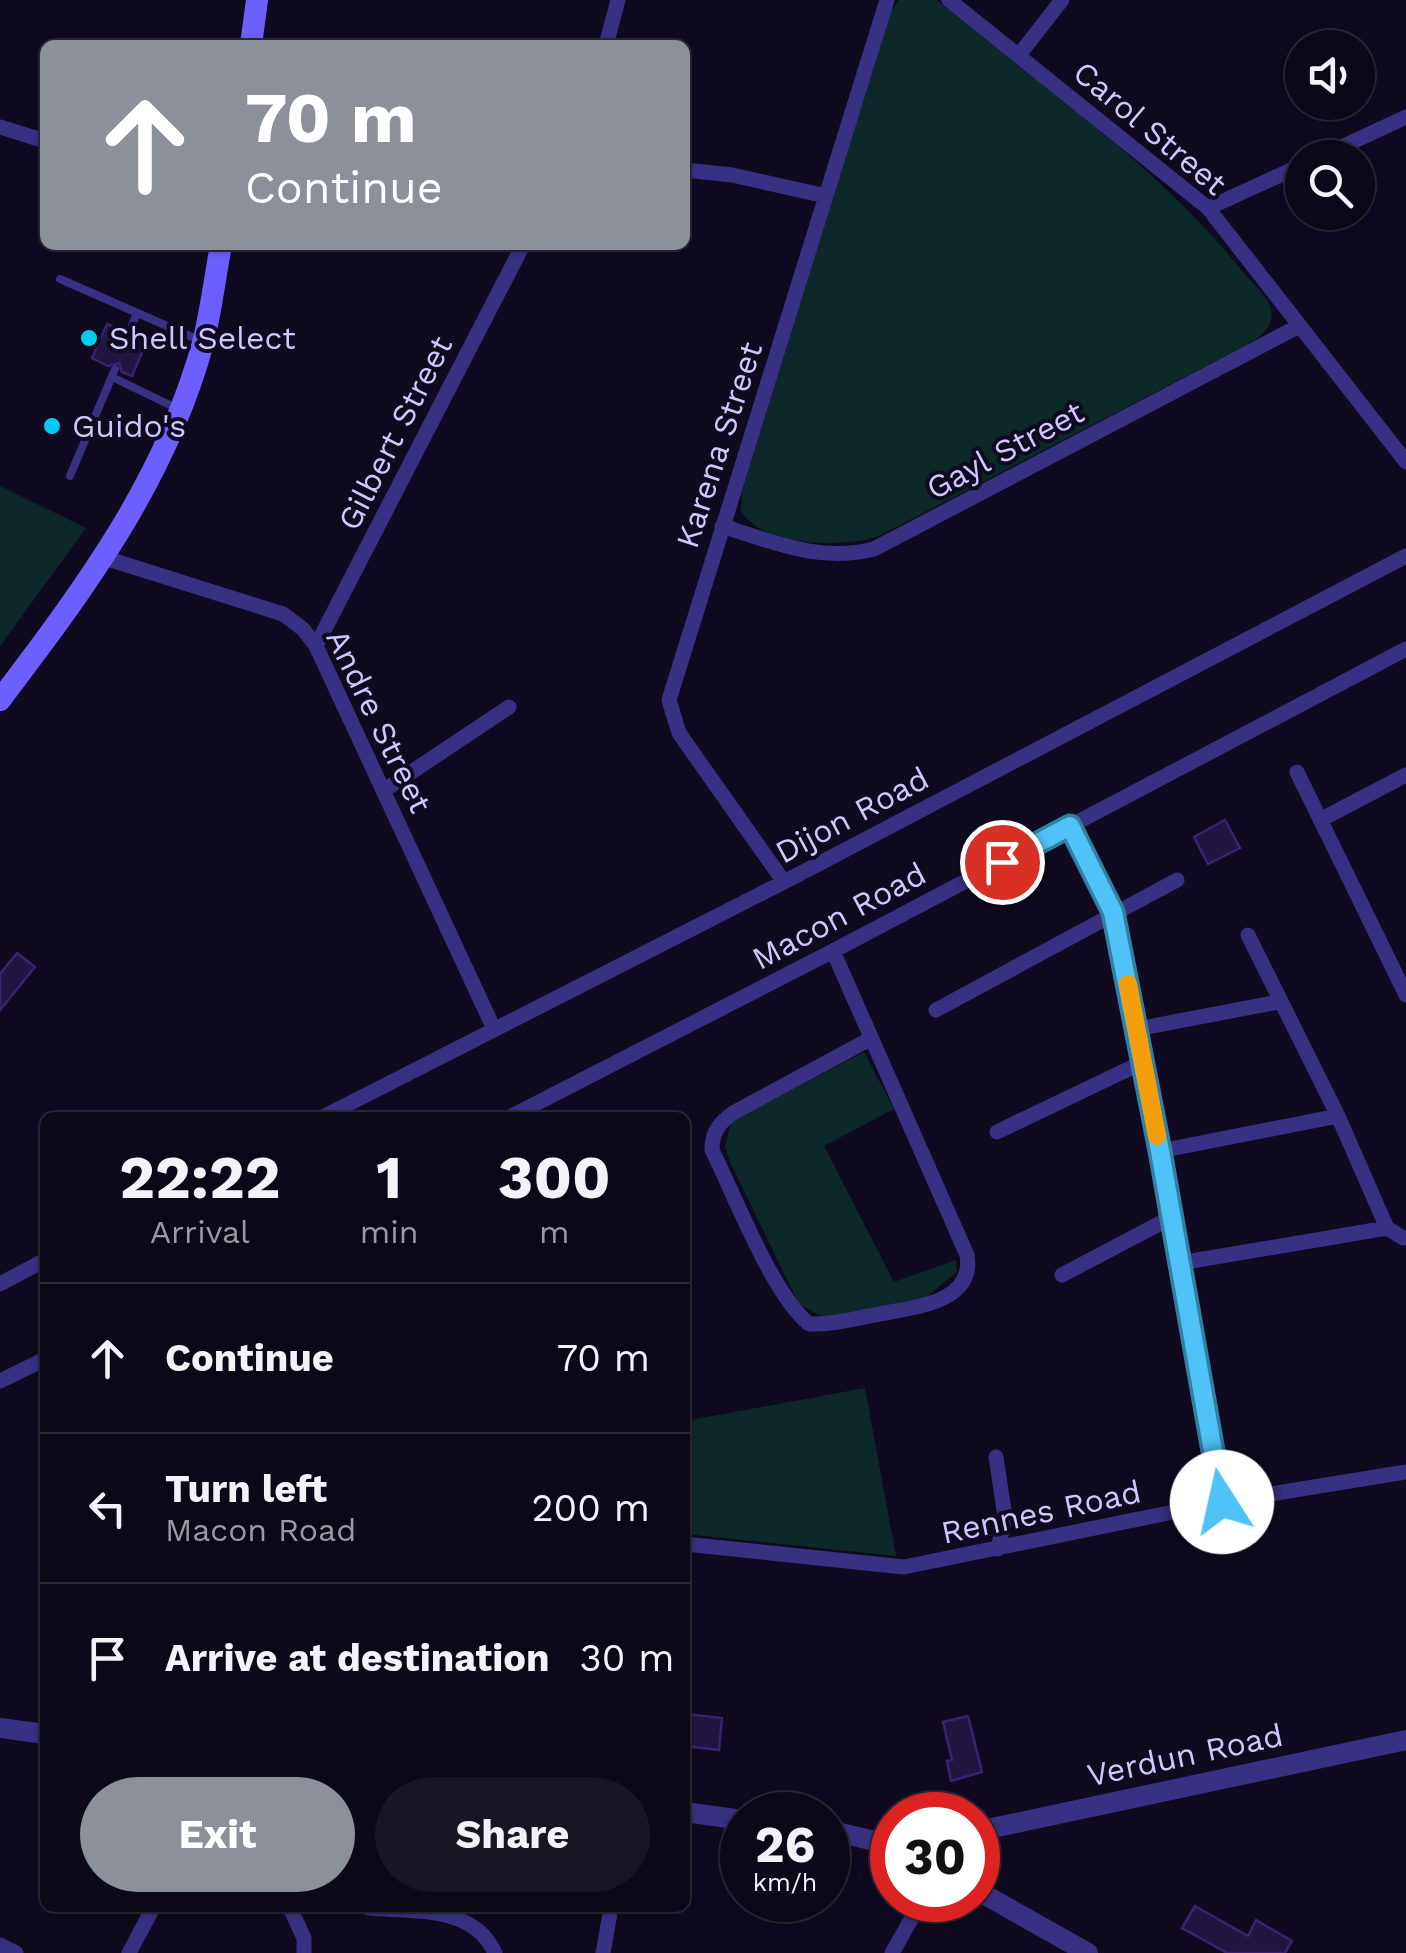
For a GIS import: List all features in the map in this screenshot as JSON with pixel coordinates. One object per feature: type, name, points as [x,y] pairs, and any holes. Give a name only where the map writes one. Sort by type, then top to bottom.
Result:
[{"type":"main road","points":[[252,40],[258,0]]},
{"type":"main road","points":[[0,700],[106,558],[137,504],[180,410],[203,342],[219,250]]},
{"type":"street","points":[[607,40],[618,0]]},
{"type":"street","name":"Karena Street","points":[[784,882],[679,732],[672,717],[672,683],[887,0]]},
{"type":"street","name":"Carol Street","points":[[949,0],[1208,208],[1406,462]]},
{"type":"street","points":[[1019,55],[1062,0]]},
{"type":"street","points":[[1357,140],[1406,117]]},
{"type":"street","points":[[0,127],[40,140]]},
{"type":"street","points":[[690,171],[768,181],[826,196]]},
{"type":"street","points":[[1208,208],[1285,173]]},
{"type":"street","name":"Gilbert Street","points":[[316,646],[520,250]]},
{"type":"street","name":"Gayl Street","points":[[722,526],[806,553],[854,554],[874,549],[1299,326]]},
{"type":"street","name":"Dijon Road","points":[[333,1112],[784,882],[1406,556]]},
{"type":"street","name":"Andre Street","points":[[106,558],[284,614],[304,629],[316,646],[494,1029]]},
{"type":"street","name":"Macon Road","points":[[520,1112],[1406,648]]},
{"type":"street","points":[[383,791],[509,707]]},
{"type":"street","points":[[1297,772],[1401,972],[1406,995]]},
{"type":"street","points":[[1320,820],[1406,775]]},
{"type":"street","points":[[1070,826],[1113,912],[1222,1502]]},
{"type":"street","points":[[936,1010],[1177,880]]},
{"type":"street","points":[[1248,935],[1338,1116],[1386,1228],[1403,1238]]},
{"type":"street","points":[[833,951],[969,1268],[957,1289],[931,1304],[809,1324],[794,1310],[776,1279],[712,1150],[712,1140],[722,1121],[733,1113],[870,1038]]},
{"type":"street","points":[[1137,1029],[1278,1002]]},
{"type":"street","points":[[998,1132],[1143,1062]]},
{"type":"street","points":[[1160,1151],[1338,1116]]},
{"type":"street","points":[[1062,1275],[1172,1217]]},
{"type":"street","points":[[1180,1263],[1386,1228]]},
{"type":"street","points":[[0,1284],[40,1263]]},
{"type":"street","points":[[0,1381],[40,1361]]},
{"type":"street","points":[[996,1456],[1006,1517],[998,1548]]},
{"type":"street","name":"Rennes Road","points":[[690,1545],[904,1567],[1222,1502],[1406,1472]]},
{"type":"street","points":[[0,1728],[40,1733]]},
{"type":"street","name":"Verdun Road","points":[[1000,1826],[1406,1740]]},
{"type":"street","points":[[690,1813],[720,1817]]},
{"type":"street","points":[[1000,1903],[1088,1953]]},
{"type":"street","points":[[129,1953],[151,1912]]},
{"type":"street","points":[[292,1912],[304,1938],[304,1953]]},
{"type":"street","points":[[402,1912],[462,1919],[482,1932],[494,1953]]},
{"type":"street","points":[[603,1953],[610,1912]]},
{"type":"street","points":[[892,1953],[910,1922]]},
{"type":"street","points":[[0,1945],[16,1953]]},
{"type":"lane","points":[[60,280],[203,342]]},
{"type":"lane","points":[[129,333],[137,313]]},
{"type":"lane","points":[[70,476],[113,372],[180,410]]},
{"type":"green space","points":[[899,0],[937,0],[1098,129],[1211,234],[1264,295],[1271,320],[1254,341],[879,536],[845,542],[805,542],[767,532],[752,523],[741,511],[742,492],[891,11]]},
{"type":"green space","points":[[0,486],[86,528],[0,646]]},
{"type":"green space","points":[[864,1052],[894,1109],[824,1146],[894,1282],[956,1260],[957,1272],[925,1298],[826,1319],[799,1304],[725,1147],[731,1121]]},
{"type":"green space","points":[[865,1388],[896,1556],[690,1535],[690,1420]]},
{"type":"building","points":[[107,324],[122,330],[125,339],[136,336],[147,341],[132,376],[122,372],[119,363],[108,366],[92,358]]},
{"type":"building","points":[[1225,820],[1240,848],[1208,864],[1194,837]]},
{"type":"building","points":[[17,953],[35,967],[0,1010],[0,974]]},
{"type":"building","points":[[690,1715],[722,1718],[719,1750],[690,1747]]},
{"type":"building","points":[[968,1716],[982,1772],[951,1781],[947,1761],[952,1760],[943,1722]]},
{"type":"building","points":[[1195,1906],[1248,1936],[1256,1920],[1292,1941],[1285,1953],[1227,1953],[1182,1928]]},
{"type":"slow traffic","points":[[1128,984],[1157,1136]]},
{"type":"place","name":"Shell Select","points":[[89,338]]},
{"type":"place","name":"Guido's","points":[[52,426]]},
{"type":"route","points":[[1002,862],[1070,826],[1113,912],[1188,1301],[1222,1502]]}]
